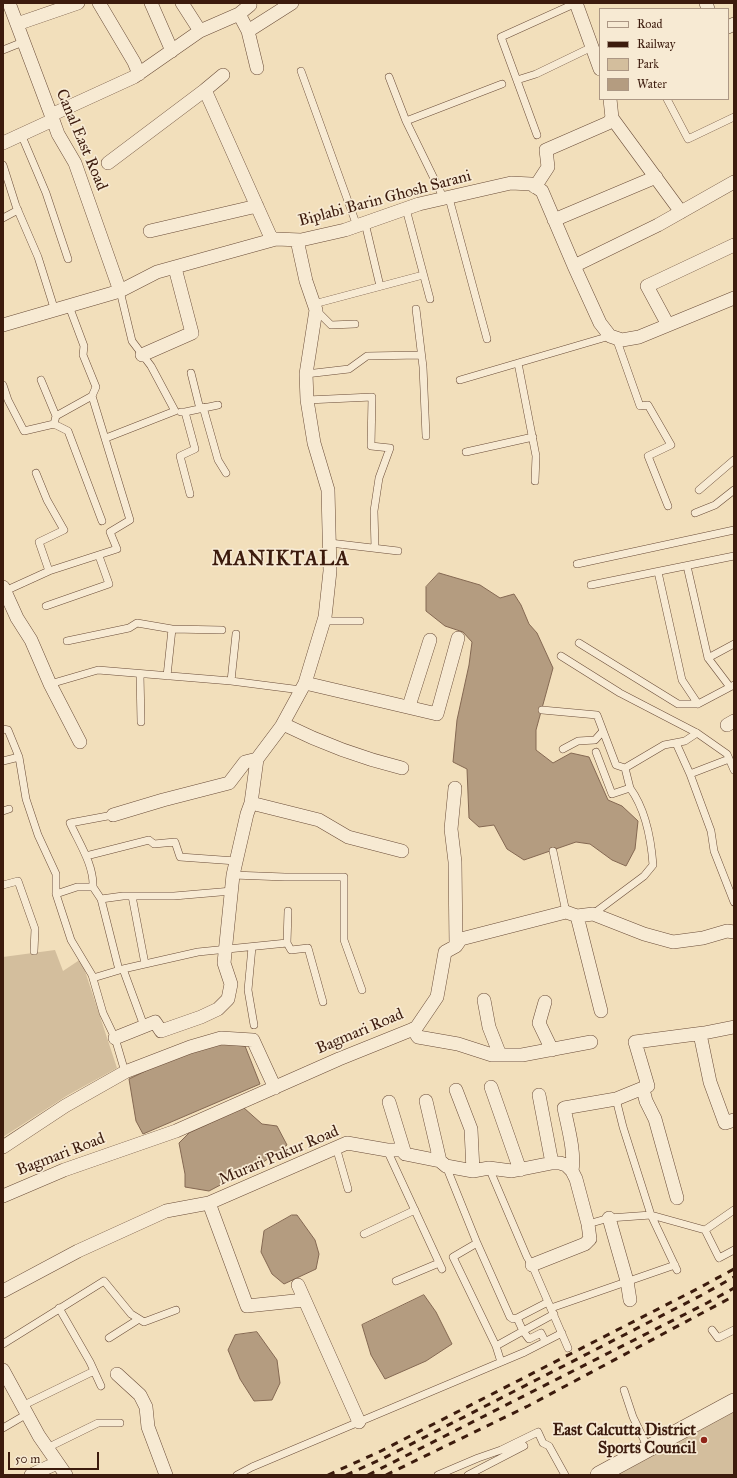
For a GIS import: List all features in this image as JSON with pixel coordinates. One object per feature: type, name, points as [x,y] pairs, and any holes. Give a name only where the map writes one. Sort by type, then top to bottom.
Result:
[{"type":"street","points":[[17,24],[78,3]]},
{"type":"street","points":[[99,3],[134,62],[138,74]]},
{"type":"street","points":[[151,3],[172,51]]},
{"type":"street","points":[[182,3],[200,31]]},
{"type":"street","points":[[3,143],[138,74],[200,31],[239,14],[250,5],[249,3]]},
{"type":"street","points":[[248,31],[292,3]]},
{"type":"street","points":[[576,3],[599,66]]},
{"type":"street","name":"Canal East Road","points":[[8,8],[17,24],[58,134],[75,163],[120,290]]},
{"type":"street","points":[[239,14],[248,31],[257,68]]},
{"type":"street","points":[[108,162],[205,90],[223,74]]},
{"type":"street","points":[[205,90],[272,240]]},
{"type":"street","points":[[610,100],[612,118],[682,212]]},
{"type":"street","points":[[612,118],[608,123],[546,150],[548,167],[536,187],[542,191],[600,323],[613,337],[622,340],[639,337],[734,298]]},
{"type":"street","points":[[554,220],[656,177]]},
{"type":"street","points":[[574,266],[658,226],[734,182]]},
{"type":"street","name":"Biplabi Barin Ghosh Sarani","points":[[3,326],[120,290],[157,272],[272,240],[297,240],[330,233],[419,204],[511,183],[531,184],[536,187]]},
{"type":"street","points":[[150,231],[257,206]]},
{"type":"street","points":[[115,1038],[155,1022],[161,1032],[218,1009],[228,999],[231,984],[224,963],[232,891],[236,861],[251,803],[256,759],[283,724],[303,687],[324,621],[330,571],[328,490],[314,443],[307,400],[306,374],[315,307],[306,281],[297,240]]},
{"type":"street","points":[[668,325],[647,286],[734,244]]},
{"type":"street","points":[[142,355],[192,333],[175,268]]},
{"type":"street","points":[[4,589],[17,618],[30,640],[50,684],[80,742]]},
{"type":"street","points":[[303,687],[409,706],[434,714],[438,712],[458,638]]},
{"type":"street","points":[[409,706],[430,640]]},
{"type":"street","points":[[283,724],[311,738],[372,760],[402,768]]},
{"type":"street","points":[[113,815],[229,783],[245,762],[256,759]]},
{"type":"street","points":[[455,788],[450,829],[455,862],[456,946]]},
{"type":"street","points":[[251,803],[319,820],[348,836],[402,851]]},
{"type":"street","points":[[571,914],[601,1011]]},
{"type":"street","name":"Bagmari Road","points":[[3,1196],[64,1170],[176,1131],[339,1059],[416,1028],[437,997],[446,952],[456,946],[461,939],[571,914],[593,914],[644,934],[673,942],[703,938],[728,931],[734,932]]},
{"type":"street","points":[[484,1000],[489,1028],[500,1055]]},
{"type":"street","points":[[545,1002],[539,1023],[552,1050]]},
{"type":"street","points":[[572,1171],[572,1150],[564,1108],[616,1099],[648,1086],[635,1042],[700,1034],[734,1027]]},
{"type":"street","points":[[413,1029],[418,1036],[458,1044],[492,1055],[522,1055],[591,1042]]},
{"type":"street","points":[[700,1034],[710,1082],[725,1123],[734,1120]]},
{"type":"street","points":[[3,1147],[65,1106],[125,1072],[190,1047],[220,1038],[253,1040],[275,1088]]},
{"type":"street","points":[[491,1087],[520,1170]]},
{"type":"street","points":[[643,1089],[646,1101],[655,1119],[677,1198]]},
{"type":"street","points":[[456,1090],[471,1129],[473,1171]]},
{"type":"street","points":[[532,1265],[585,1244],[590,1238],[579,1187],[572,1171],[560,1163],[552,1163],[538,1095]]},
{"type":"street","points":[[426,1101],[444,1163]]},
{"type":"street","points":[[389,1102],[405,1154]]},
{"type":"street","name":"Murari Pukur Road","points":[[3,1291],[78,1251],[166,1211],[209,1203],[348,1143],[387,1150],[402,1150],[405,1154],[473,1171],[489,1168],[512,1172],[552,1163]]},
{"type":"street","points":[[209,1203],[247,1306],[304,1300]]},
{"type":"street","points":[[609,1218],[627,1281],[630,1300]]},
{"type":"street","points":[[298,1285],[359,1422]]},
{"type":"street","points":[[3,1370],[47,1448],[66,1475]]},
{"type":"street","points":[[117,1374],[140,1395],[146,1407],[148,1427],[166,1475]]},
{"type":"street","points":[[603,1474],[734,1402]]},
{"type":"street","points":[[31,1475],[57,1463]]},
{"type":"lane","points":[[537,134],[501,37],[576,3]]},
{"type":"lane","points":[[3,50],[23,42]]},
{"type":"lane","points":[[517,80],[536,74],[592,47]]},
{"type":"lane","points":[[301,71],[361,224],[380,286]]},
{"type":"lane","points":[[389,76],[406,121],[446,199],[487,339]]},
{"type":"lane","points":[[406,121],[502,84]]},
{"type":"lane","points":[[668,100],[688,139],[734,118]]},
{"type":"lane","points":[[21,134],[46,193],[68,259]]},
{"type":"lane","points":[[3,165],[18,210],[38,257],[55,310]]},
{"type":"lane","points":[[406,209],[430,299]]},
{"type":"lane","points":[[3,218],[18,210]]},
{"type":"lane","points":[[355,324],[331,325],[315,307],[380,286],[423,275]]},
{"type":"lane","points":[[120,290],[132,341],[151,366],[175,411]]},
{"type":"lane","points":[[56,416],[92,396],[96,386],[83,355],[84,346],[69,306]]},
{"type":"lane","points":[[416,309],[420,355],[423,367],[426,436]]},
{"type":"lane","points":[[460,380],[613,337],[640,406],[648,405],[671,445],[648,456],[668,506]]},
{"type":"lane","points":[[306,374],[349,369],[367,356],[420,355]]},
{"type":"lane","points":[[518,363],[536,456],[535,481]]},
{"type":"lane","points":[[191,373],[218,460],[226,474]]},
{"type":"lane","points":[[41,380],[56,416],[54,424]]},
{"type":"lane","points":[[3,385],[8,400],[24,431],[54,424],[68,432],[102,521]]},
{"type":"lane","points":[[4,589],[49,571],[117,549],[110,532],[130,520],[92,396]]},
{"type":"lane","points":[[307,400],[372,397],[371,446],[390,448],[379,478],[375,505],[375,548]]},
{"type":"lane","points":[[106,438],[175,411],[185,412],[218,405]]},
{"type":"lane","points":[[185,412],[195,449],[180,456],[190,494]]},
{"type":"lane","points":[[466,452],[533,437]]},
{"type":"lane","points":[[699,490],[734,460]]},
{"type":"lane","points":[[36,473],[47,500],[64,530],[39,542],[49,571]]},
{"type":"lane","points":[[695,513],[715,505],[734,490]]},
{"type":"lane","points":[[578,564],[734,530]]},
{"type":"lane","points":[[330,543],[398,551]]},
{"type":"lane","points":[[46,606],[109,584],[99,556]]},
{"type":"lane","points":[[591,585],[734,556]]},
{"type":"lane","points":[[579,643],[678,704],[698,704],[732,686],[708,658],[687,566]]},
{"type":"lane","points":[[658,572],[682,680],[698,704]]},
{"type":"lane","points":[[324,621],[360,621]]},
{"type":"lane","points":[[67,642],[129,628],[137,623],[172,629],[222,630]]},
{"type":"lane","points":[[167,676],[172,629]]},
{"type":"lane","points":[[231,681],[236,634]]},
{"type":"lane","points":[[708,658],[734,644]]},
{"type":"lane","points":[[561,656],[620,693],[698,733],[727,754],[734,770]]},
{"type":"lane","points":[[50,684],[98,670],[303,687]]},
{"type":"lane","points":[[140,674],[141,722]]},
{"type":"lane","points":[[542,710],[597,715],[616,765],[625,768],[664,745],[684,741],[698,733]]},
{"type":"lane","points":[[3,729],[8,730],[20,757],[26,799],[38,835],[56,874],[56,894],[71,940],[93,978],[104,1013],[115,1038],[125,1072]]},
{"type":"lane","points":[[563,749],[578,741],[595,740],[603,731]]},
{"type":"lane","points":[[676,743],[690,774],[711,831],[714,851],[734,902]]},
{"type":"lane","points":[[596,752],[612,794],[630,788]]},
{"type":"lane","points":[[3,761],[20,757]]},
{"type":"lane","points":[[690,774],[729,759]]},
{"type":"lane","points":[[593,914],[644,876],[653,866],[651,839],[638,799],[630,788],[625,768]]},
{"type":"lane","points":[[113,815],[70,823],[86,856],[93,878],[93,887],[102,899],[121,969],[144,1026]]},
{"type":"lane","points":[[86,856],[149,840],[154,844],[176,842],[180,857],[236,861]]},
{"type":"lane","points":[[553,851],[571,914]]},
{"type":"lane","points":[[234,875],[344,878],[344,940],[362,990]]},
{"type":"lane","points":[[3,885],[18,881],[35,929],[34,951]]},
{"type":"lane","points":[[56,894],[76,887],[93,887]]},
{"type":"lane","points":[[102,899],[132,896],[174,896],[232,891]]},
{"type":"lane","points":[[132,896],[145,964]]},
{"type":"lane","points":[[288,911],[287,943],[291,950],[308,948],[323,1002]]},
{"type":"lane","points":[[93,978],[121,969],[198,952],[287,943]]},
{"type":"lane","points":[[252,946],[248,990],[254,1025]]},
{"type":"lane","points":[[444,1163],[477,1243],[512,1319],[551,1308],[627,1281],[676,1267],[651,1215],[623,1127],[616,1099]]},
{"type":"lane","points":[[336,1148],[348,1189]]},
{"type":"lane","points":[[387,1150],[416,1210],[440,1266],[396,1281]]},
{"type":"lane","points":[[489,1168],[568,1348]]},
{"type":"lane","points":[[364,1234],[416,1210]]},
{"type":"lane","points":[[705,1230],[734,1210]]},
{"type":"lane","points":[[588,1224],[609,1218],[651,1215],[705,1230],[719,1258],[734,1250]]},
{"type":"lane","points":[[477,1243],[453,1257],[496,1346],[501,1362]]},
{"type":"lane","points":[[3,1344],[104,1281],[131,1314],[144,1322],[176,1310]]},
{"type":"lane","points":[[59,1308],[101,1386]]},
{"type":"lane","points":[[496,1346],[523,1331],[551,1308]]},
{"type":"lane","points":[[517,1318],[523,1331],[529,1339],[541,1333],[545,1341]]},
{"type":"lane","points":[[109,1338],[139,1319]]},
{"type":"lane","points":[[712,1330],[718,1338],[734,1330]]},
{"type":"lane","points":[[238,1475],[252,1467],[525,1352],[562,1333]]},
{"type":"lane","points":[[3,1428],[25,1410],[94,1371]]},
{"type":"lane","points":[[624,1390],[632,1417],[648,1448]]},
{"type":"lane","points":[[47,1448],[98,1423],[120,1423]]},
{"type":"lane","points":[[438,1475],[501,1450],[538,1432],[543,1443],[549,1446],[565,1475]]},
{"type":"lane","points":[[468,1475],[524,1446]]},
{"type":"green space","points":[[55,950],[63,971],[81,959],[117,1068],[68,1095],[3,1137],[3,957]]},
{"type":"green space","name":"East Calcutta District Sports Council","points":[[734,1407],[734,1475],[614,1475]]},
{"type":"water","points":[[439,573],[480,585],[500,598],[514,594],[521,605],[529,624],[537,633],[553,668],[536,730],[536,750],[553,763],[571,753],[589,757],[608,800],[622,806],[638,821],[635,849],[626,866],[612,860],[590,844],[576,842],[524,860],[507,849],[494,825],[479,827],[469,818],[467,769],[453,762],[457,720],[469,665],[472,642],[463,632],[445,626],[426,611],[426,587]]},
{"type":"water","points":[[221,1043],[245,1046],[260,1084],[143,1134],[136,1121],[129,1079],[164,1062]]},
{"type":"water","points":[[244,1108],[262,1124],[277,1126],[287,1145],[262,1163],[209,1191],[185,1187],[185,1174],[179,1143],[189,1133]]},
{"type":"water","points":[[292,1215],[297,1215],[315,1240],[319,1254],[316,1269],[284,1284],[272,1274],[261,1252],[264,1231]]},
{"type":"water","points":[[424,1295],[436,1312],[452,1344],[426,1361],[385,1379],[371,1355],[362,1325]]},
{"type":"water","points":[[257,1332],[277,1360],[280,1383],[272,1400],[254,1401],[240,1379],[228,1350],[235,1335]]},
{"type":"railway","points":[[328,1475],[381,1451],[734,1269]]},
{"type":"railway","points":[[346,1475],[384,1458],[702,1295],[734,1277]]},
{"type":"railway","points":[[368,1475],[734,1288]]},
{"type":"railway","points":[[386,1475],[528,1406],[734,1296]]},
{"type":"place","name":"East Calcutta District Sports Council","points":[[704,1440]]},
{"type":"district","name":"MANIKTALA","points":[[281,560]]}]
